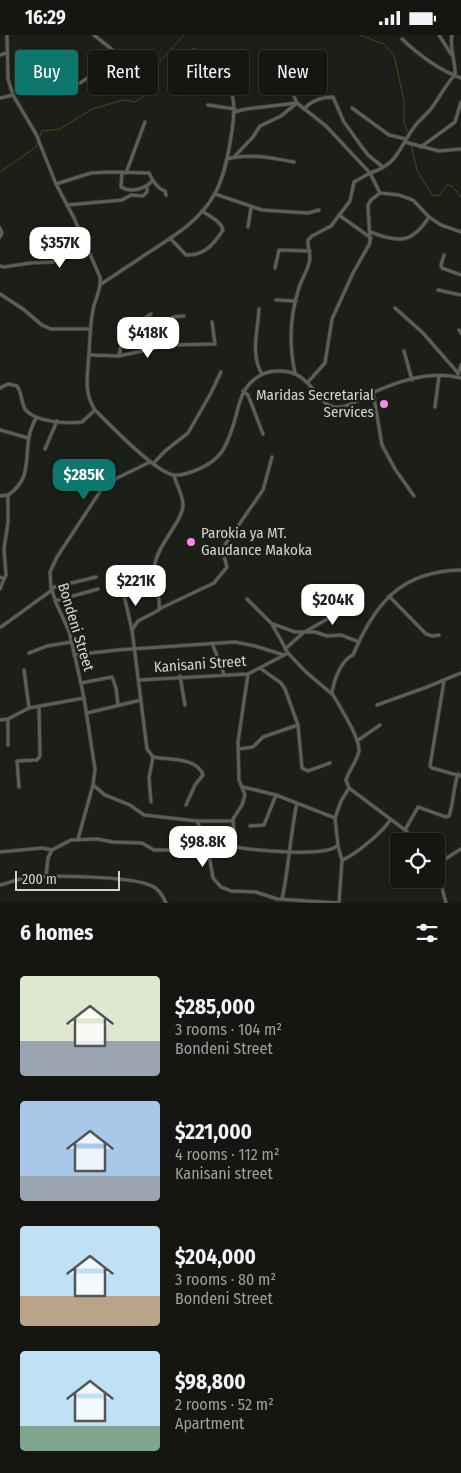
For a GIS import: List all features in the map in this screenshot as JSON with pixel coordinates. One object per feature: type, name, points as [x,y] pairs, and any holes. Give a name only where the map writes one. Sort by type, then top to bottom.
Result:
[{"type":"street","points":[[7,35],[8,79],[13,95],[36,134],[56,184],[98,269],[101,284],[93,308],[90,329],[86,389],[89,402],[95,410],[152,463],[174,475],[192,472],[210,464],[224,449],[243,391],[255,378],[272,371],[295,373],[308,382],[326,404],[335,407],[344,406],[373,392],[412,380],[439,376],[459,376]]},
{"type":"street","points":[[80,83],[94,73],[104,69],[111,70],[118,61],[115,52],[94,35]]},
{"type":"street","points":[[439,35],[452,54]]},
{"type":"street","points":[[295,373],[291,348],[298,289],[309,263],[310,251],[307,243],[309,238],[329,228],[350,201],[354,182],[383,167],[398,155],[418,122],[432,109],[455,75],[450,47],[452,35]]},
{"type":"street","points":[[402,39],[418,54],[461,78]]},
{"type":"street","points":[[0,55],[6,53]]},
{"type":"street","points":[[0,98],[13,95]]},
{"type":"street","points":[[101,284],[170,238],[202,211],[215,194],[227,159],[235,111],[233,95]]},
{"type":"street","points":[[293,95],[297,103],[326,126],[370,173],[380,193]]},
{"type":"street","points":[[304,109],[313,101],[326,97],[334,98],[344,122],[368,155],[383,167]]},
{"type":"street","points":[[421,147],[455,122],[461,102]]},
{"type":"street","points":[[208,105],[235,111],[297,103]]},
{"type":"street","points":[[234,157],[250,141],[262,125],[281,116],[297,103]]},
{"type":"street","points":[[352,108],[389,135],[421,147],[443,151],[461,149]]},
{"type":"street","points":[[145,122],[124,172],[122,188],[132,190],[147,186],[152,181]]},
{"type":"street","points":[[227,159],[254,156],[294,162]]},
{"type":"street","points":[[56,184],[91,173],[149,173],[152,181],[160,190],[165,191],[166,195]]},
{"type":"street","points":[[67,205],[122,200],[132,195],[142,197],[147,192],[147,186]]},
{"type":"street","points":[[308,382],[325,363],[332,319],[357,266],[369,246],[371,238],[368,205],[371,199],[380,193],[399,195],[413,200],[429,217],[441,225],[461,232]]},
{"type":"street","points":[[215,194],[262,210],[300,213],[319,210]]},
{"type":"street","points":[[248,227],[251,207]]},
{"type":"street","points":[[170,238],[186,255],[199,254],[206,251],[223,230],[218,222],[202,211]]},
{"type":"street","points":[[339,215],[371,238]]},
{"type":"street","points":[[370,231],[393,240],[402,240],[416,234],[429,217]]},
{"type":"street","points":[[0,228],[2,233],[0,237]]},
{"type":"street","points":[[0,267],[30,263],[53,263],[59,248],[63,245],[84,242]]},
{"type":"street","points":[[275,268],[279,250],[310,251]]},
{"type":"street","points":[[444,255],[442,268],[461,275]]},
{"type":"street","points":[[438,290],[461,295]]},
{"type":"street","points":[[0,294],[23,309],[42,325],[51,329],[90,329]]},
{"type":"street","points":[[276,300],[296,301]]},
{"type":"street","points":[[395,307],[423,333],[459,376]]},
{"type":"street","points":[[259,309],[255,356],[262,374]]},
{"type":"street","points":[[119,356],[126,328],[150,314]]},
{"type":"street","points":[[169,345],[169,329],[173,317],[184,316]]},
{"type":"street","points":[[89,355],[119,356],[169,345],[215,344],[212,321]]},
{"type":"street","points":[[404,351],[412,380]]},
{"type":"street","points":[[459,376],[461,365]]},
{"type":"street","name":"Bondeni Street","points":[[78,839],[93,785],[95,769],[81,683],[64,618],[55,601],[50,572],[105,485],[152,463],[188,433],[221,372]]},
{"type":"street","points":[[435,407],[439,376]]},
{"type":"street","points":[[0,388],[8,384],[17,386],[24,406],[36,418],[82,422],[95,410]]},
{"type":"street","points":[[243,391],[248,395],[263,434]]},
{"type":"street","points":[[373,392],[382,445],[395,469],[414,496]]},
{"type":"street","points":[[0,496],[8,495],[17,489],[22,482],[26,469],[28,438],[36,418]]},
{"type":"street","points":[[46,449],[57,421]]},
{"type":"street","points":[[0,430],[28,438]]},
{"type":"street","points":[[132,630],[138,621],[214,583],[222,575],[227,567],[222,549],[263,490],[272,457]]},
{"type":"street","points":[[159,609],[154,578],[155,563],[163,543],[177,521],[183,507],[182,497],[174,475]]},
{"type":"street","points":[[0,589],[2,578],[6,575],[4,549],[8,522],[8,495]]},
{"type":"street","points":[[333,694],[333,687],[346,659],[352,655],[376,611],[389,596],[407,584],[431,574],[461,570]]},
{"type":"street","points":[[1,627],[52,589],[96,577]]},
{"type":"street","name":"Kanisani Street","points":[[122,587],[132,630],[147,749],[152,757],[149,778],[150,802]]},
{"type":"street","points":[[55,601],[98,589]]},
{"type":"street","points":[[389,596],[426,634],[439,635]]},
{"type":"street","points":[[247,599],[272,624],[286,654]]},
{"type":"street","points":[[285,649],[303,633],[334,615]]},
{"type":"street","points":[[272,624],[295,632],[327,636],[341,635],[359,642]]},
{"type":"street","points":[[29,653],[47,646],[71,642]]},
{"type":"street","points":[[212,643],[224,674]]},
{"type":"street","points":[[74,655],[212,643],[243,643],[286,654],[333,694],[357,741],[359,750],[357,758],[346,780],[349,788],[408,833]]},
{"type":"street","name":"Kanisani Street","points":[[139,680],[180,676],[248,674],[286,654]]},
{"type":"street","points":[[260,668],[283,685],[298,725],[302,768],[308,771],[330,763]]},
{"type":"street","points":[[24,670],[29,708]]},
{"type":"street","points":[[377,705],[461,673]]},
{"type":"street","points":[[248,674],[238,742],[239,781],[245,796],[232,821],[235,846],[289,852],[328,851],[338,846]]},
{"type":"street","points":[[180,676],[185,705]]},
{"type":"street","points":[[81,683],[112,677],[116,688],[118,705]]},
{"type":"street","points":[[405,830],[418,807],[446,817],[449,816],[453,802],[454,787],[459,775],[430,766],[444,681]]},
{"type":"street","points":[[0,720],[8,719],[29,708],[84,698]]},
{"type":"street","points":[[87,713],[141,700]]},
{"type":"street","points":[[19,787],[18,761],[40,757],[39,707]]},
{"type":"street","points":[[8,719],[8,745]]},
{"type":"street","points":[[238,749],[254,747],[263,737],[298,725]]},
{"type":"street","points":[[357,741],[380,725]]},
{"type":"street","points":[[152,757],[186,761],[200,769],[203,775],[194,785],[186,805]]},
{"type":"street","points":[[93,785],[104,795],[130,805],[144,815],[197,821],[232,821]]},
{"type":"street","points":[[242,787],[276,795],[335,817]]},
{"type":"street","points":[[197,821],[204,834],[210,855],[213,878],[221,887],[231,891],[256,892],[282,899],[339,903],[342,860],[338,846],[335,817],[342,799],[349,788]]},
{"type":"street","points":[[250,826],[264,825],[276,795]]},
{"type":"street","points":[[282,899],[297,803]]},
{"type":"street","points":[[342,860],[358,851],[386,826],[390,820]]},
{"type":"street","points":[[46,877],[48,858],[52,850],[67,841],[78,839],[142,843],[154,850],[210,855]]},
{"type":"street","points":[[0,852],[42,848],[52,850]]},
{"type":"street","points":[[445,860],[461,849]]},
{"type":"street","points":[[0,885],[26,878],[46,877],[140,881],[156,888],[166,903]]},
{"type":"street","points":[[442,888],[446,903]]},
{"type":"waterway","points":[[39,138],[42,131],[60,129],[92,109],[124,100],[135,102],[151,91],[151,71],[184,35]]},
{"type":"waterway","points":[[360,35],[384,44],[394,55],[404,101],[404,123],[408,132]]},
{"type":"waterway","points":[[0,172],[36,147],[38,142]]},
{"type":"waterway","points":[[411,145],[417,170],[432,195],[439,196],[447,185],[452,186],[461,197]]},
{"type":"place","name":"Maridas Secretarial Services","points":[[384,404]]},
{"type":"place","name":"Parokia ya MT. Gaudance Makoka","points":[[191,542]]}]
